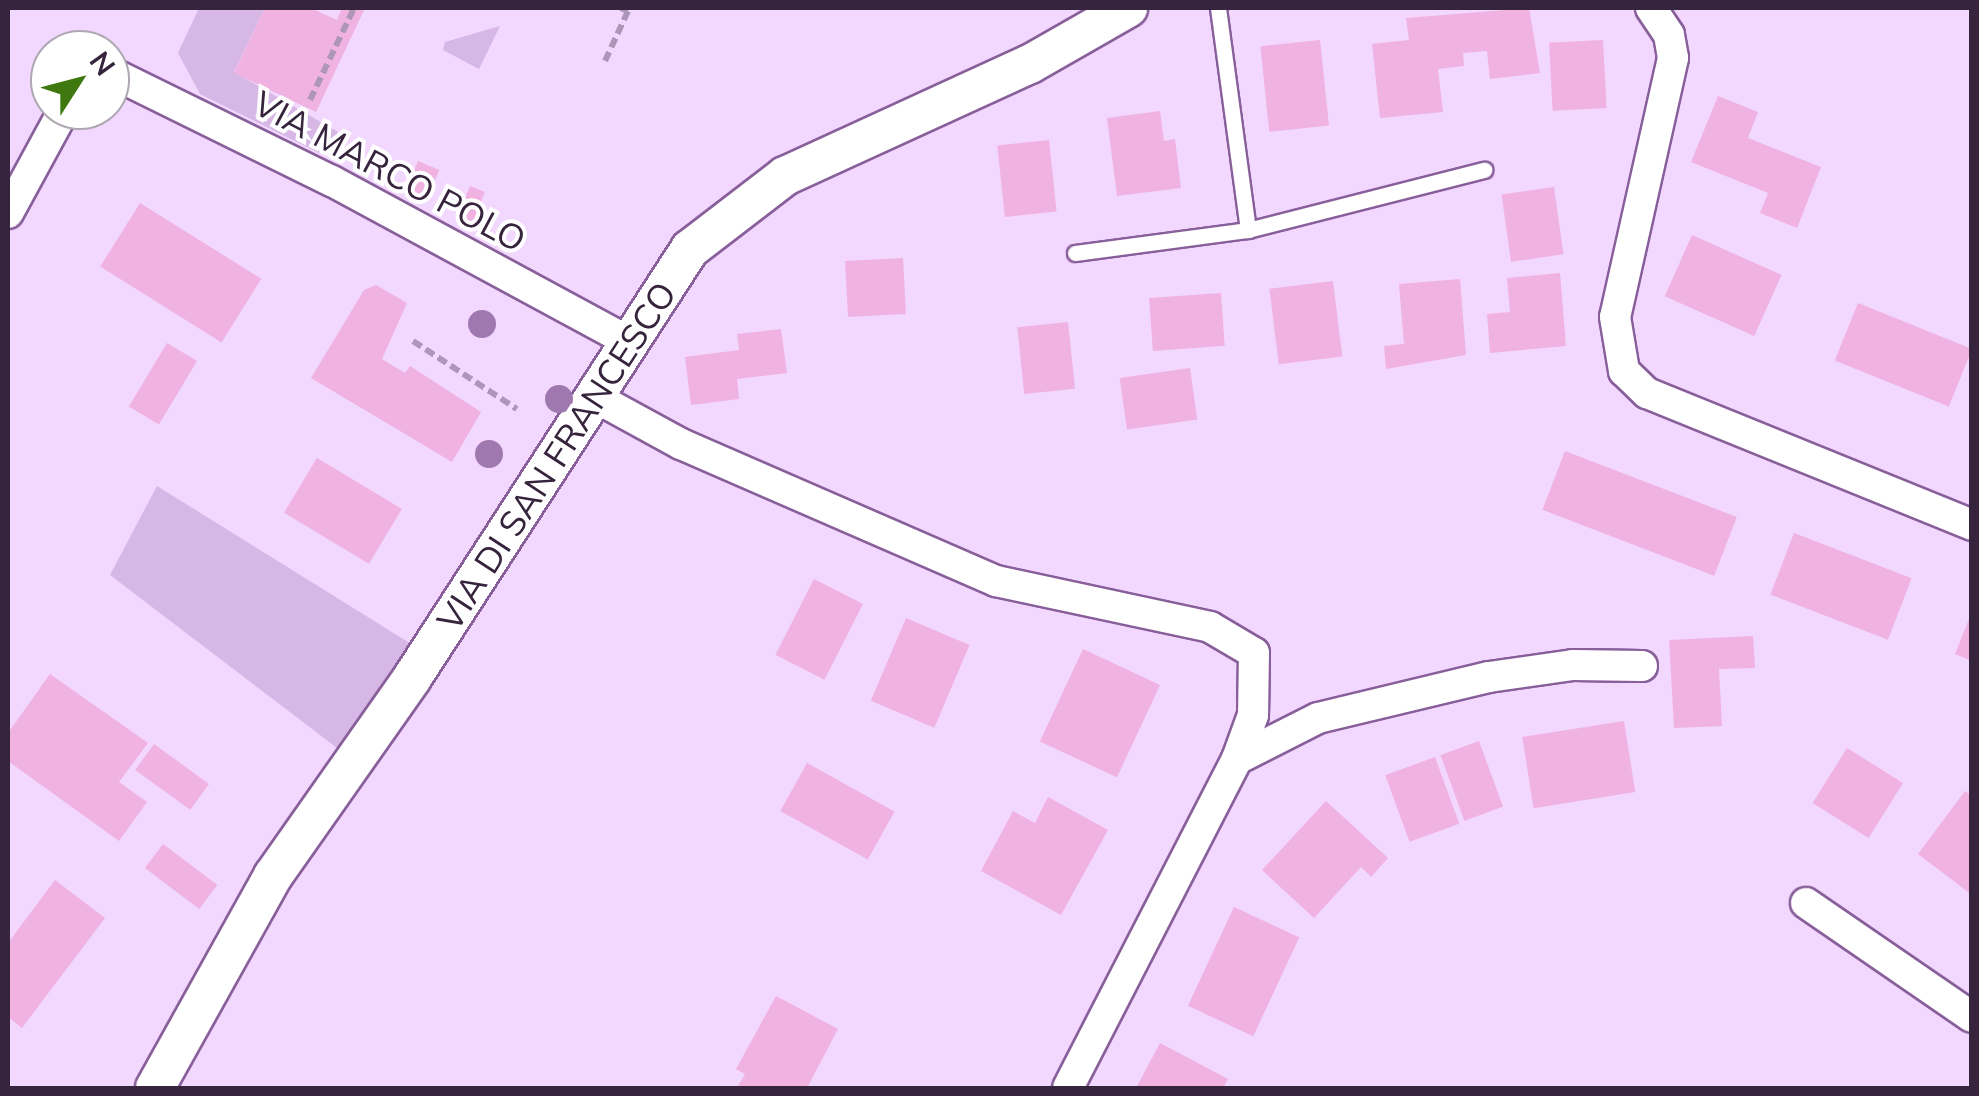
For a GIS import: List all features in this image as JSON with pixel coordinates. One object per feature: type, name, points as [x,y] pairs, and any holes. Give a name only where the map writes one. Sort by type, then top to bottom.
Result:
[{"type":"street","name":"VIA DI SAN FRANCESCO","points":[[155,1088],[273,876],[631,344],[690,249],[786,176],[1030,64],[1128,8]]},
{"type":"street","points":[[1650,8],[1670,35],[1673,58],[1616,317],[1624,371],[1647,393],[1972,526]]},
{"type":"street","name":"VIA MARCO POLO","points":[[130,82],[332,180],[631,344]]},
{"type":"street","points":[[8,213],[53,130]]},
{"type":"street","points":[[595,397],[681,444],[996,581],[1210,627],[1240,642],[1260,670],[1237,760],[1068,1088]]},
{"type":"street","points":[[1237,760],[1318,718],[1489,676],[1642,666]]},
{"type":"street","points":[[1806,903],[1972,1017]]},
{"type":"lane","points":[[1218,8],[1248,230]]},
{"type":"lane","points":[[1074,253],[1248,230],[1484,170]]},
{"type":"path","points":[[310,100],[354,8]]},
{"type":"path","points":[[605,61],[628,10],[621,8]]},
{"type":"path","points":[[413,341],[517,409]]},
{"type":"shaded area","points":[[199,8],[265,8],[234,72],[338,132],[330,150],[319,153],[200,94],[178,53]]},
{"type":"shaded area","points":[[500,26],[479,69],[443,50],[445,42]]},
{"type":"shaded area","points":[[157,486],[416,647],[341,751],[110,575]]},
{"type":"building","points":[[265,8],[311,8],[337,20],[342,8],[365,8],[316,112],[234,73]]},
{"type":"building","points":[[1529,8],[1540,73],[1490,79],[1487,51],[1463,53],[1464,66],[1438,69],[1443,112],[1380,118],[1372,44],[1409,40],[1406,18]]},
{"type":"building","points":[[1320,40],[1329,126],[1269,132],[1260,46]]},
{"type":"building","points":[[1603,40],[1607,108],[1553,111],[1549,43]]},
{"type":"building","points":[[1718,96],[1758,112],[1748,138],[1821,167],[1797,228],[1760,213],[1768,193],[1691,162]]},
{"type":"building","points":[[1160,111],[1164,141],[1175,139],[1181,188],[1117,196],[1107,118]]},
{"type":"building","points":[[1049,140],[1057,212],[1005,217],[997,145]]},
{"type":"building","points":[[418,161],[439,170],[426,200],[405,191]]},
{"type":"building","points":[[470,186],[485,192],[472,224],[457,218]]},
{"type":"building","points":[[1554,187],[1563,254],[1511,262],[1502,194]]},
{"type":"building","points":[[140,203],[261,279],[222,342],[100,267]]},
{"type":"building","points":[[1692,235],[1782,275],[1754,336],[1665,296]]},
{"type":"building","points":[[903,258],[906,314],[848,317],[845,261]]},
{"type":"building","points":[[1560,273],[1566,346],[1490,353],[1487,314],[1510,312],[1507,278]]},
{"type":"building","points":[[1460,279],[1466,355],[1386,369],[1384,346],[1404,344],[1399,284]]},
{"type":"building","points":[[1333,281],[1342,356],[1279,364],[1269,289]]},
{"type":"building","points":[[376,285],[407,303],[382,359],[405,373],[410,366],[481,412],[452,462],[311,378],[364,290]]},
{"type":"building","points":[[1221,293],[1225,346],[1153,351],[1149,298]]},
{"type":"building","points":[[1858,303],[1972,349],[1949,407],[1835,360]]},
{"type":"building","points":[[1068,322],[1075,389],[1024,394],[1017,327]]},
{"type":"building","points":[[781,329],[787,373],[737,379],[739,399],[691,405],[685,357],[739,350],[737,334]]},
{"type":"building","points":[[167,343],[197,361],[159,424],[129,406]]},
{"type":"building","points":[[1190,368],[1197,419],[1127,429],[1120,378]]},
{"type":"building","points":[[1565,451],[1737,517],[1714,576],[1542,510]]},
{"type":"building","points":[[317,458],[402,509],[369,564],[284,513]]},
{"type":"building","points":[[1794,533],[1912,578],[1888,640],[1770,595]]},
{"type":"building","points":[[814,579],[863,604],[824,680],[775,655]]},
{"type":"building","points":[[1972,614],[1972,661],[1955,654]]},
{"type":"building","points":[[906,618],[970,645],[934,728],[871,701]]},
{"type":"building","points":[[1753,636],[1755,668],[1719,669],[1722,726],[1674,728],[1669,640]]},
{"type":"building","points":[[1083,649],[1160,685],[1117,777],[1040,741]]},
{"type":"building","points":[[50,674],[148,743],[119,782],[147,802],[119,841],[8,761],[8,733]]},
{"type":"building","points":[[1624,721],[1635,792],[1534,808],[1522,737]]},
{"type":"building","points":[[1479,741],[1503,807],[1464,821],[1440,755]]},
{"type":"building","points":[[154,744],[209,784],[190,810],[135,770]]},
{"type":"building","points":[[1847,748],[1903,783],[1869,838],[1813,803]]},
{"type":"building","points":[[1435,757],[1459,824],[1409,842],[1385,775]]},
{"type":"building","points":[[807,763],[894,811],[868,860],[780,811]]},
{"type":"building","points":[[1965,791],[1972,796],[1972,895],[1918,854]]},
{"type":"building","points":[[1048,797],[1108,830],[1061,915],[981,871],[1013,811],[1035,823]]},
{"type":"building","points":[[1326,801],[1388,858],[1371,877],[1361,867],[1314,918],[1262,870]]},
{"type":"building","points":[[163,844],[217,885],[199,909],[145,868]]},
{"type":"building","points":[[55,880],[105,918],[22,1028],[8,1017],[8,943]]},
{"type":"building","points":[[1234,907],[1299,937],[1253,1036],[1188,1006]]},
{"type":"building","points":[[776,996],[838,1029],[807,1088],[737,1088],[745,1074],[736,1069]]},
{"type":"building","points":[[1160,1043],[1228,1079],[1223,1088],[1136,1088]]}]
